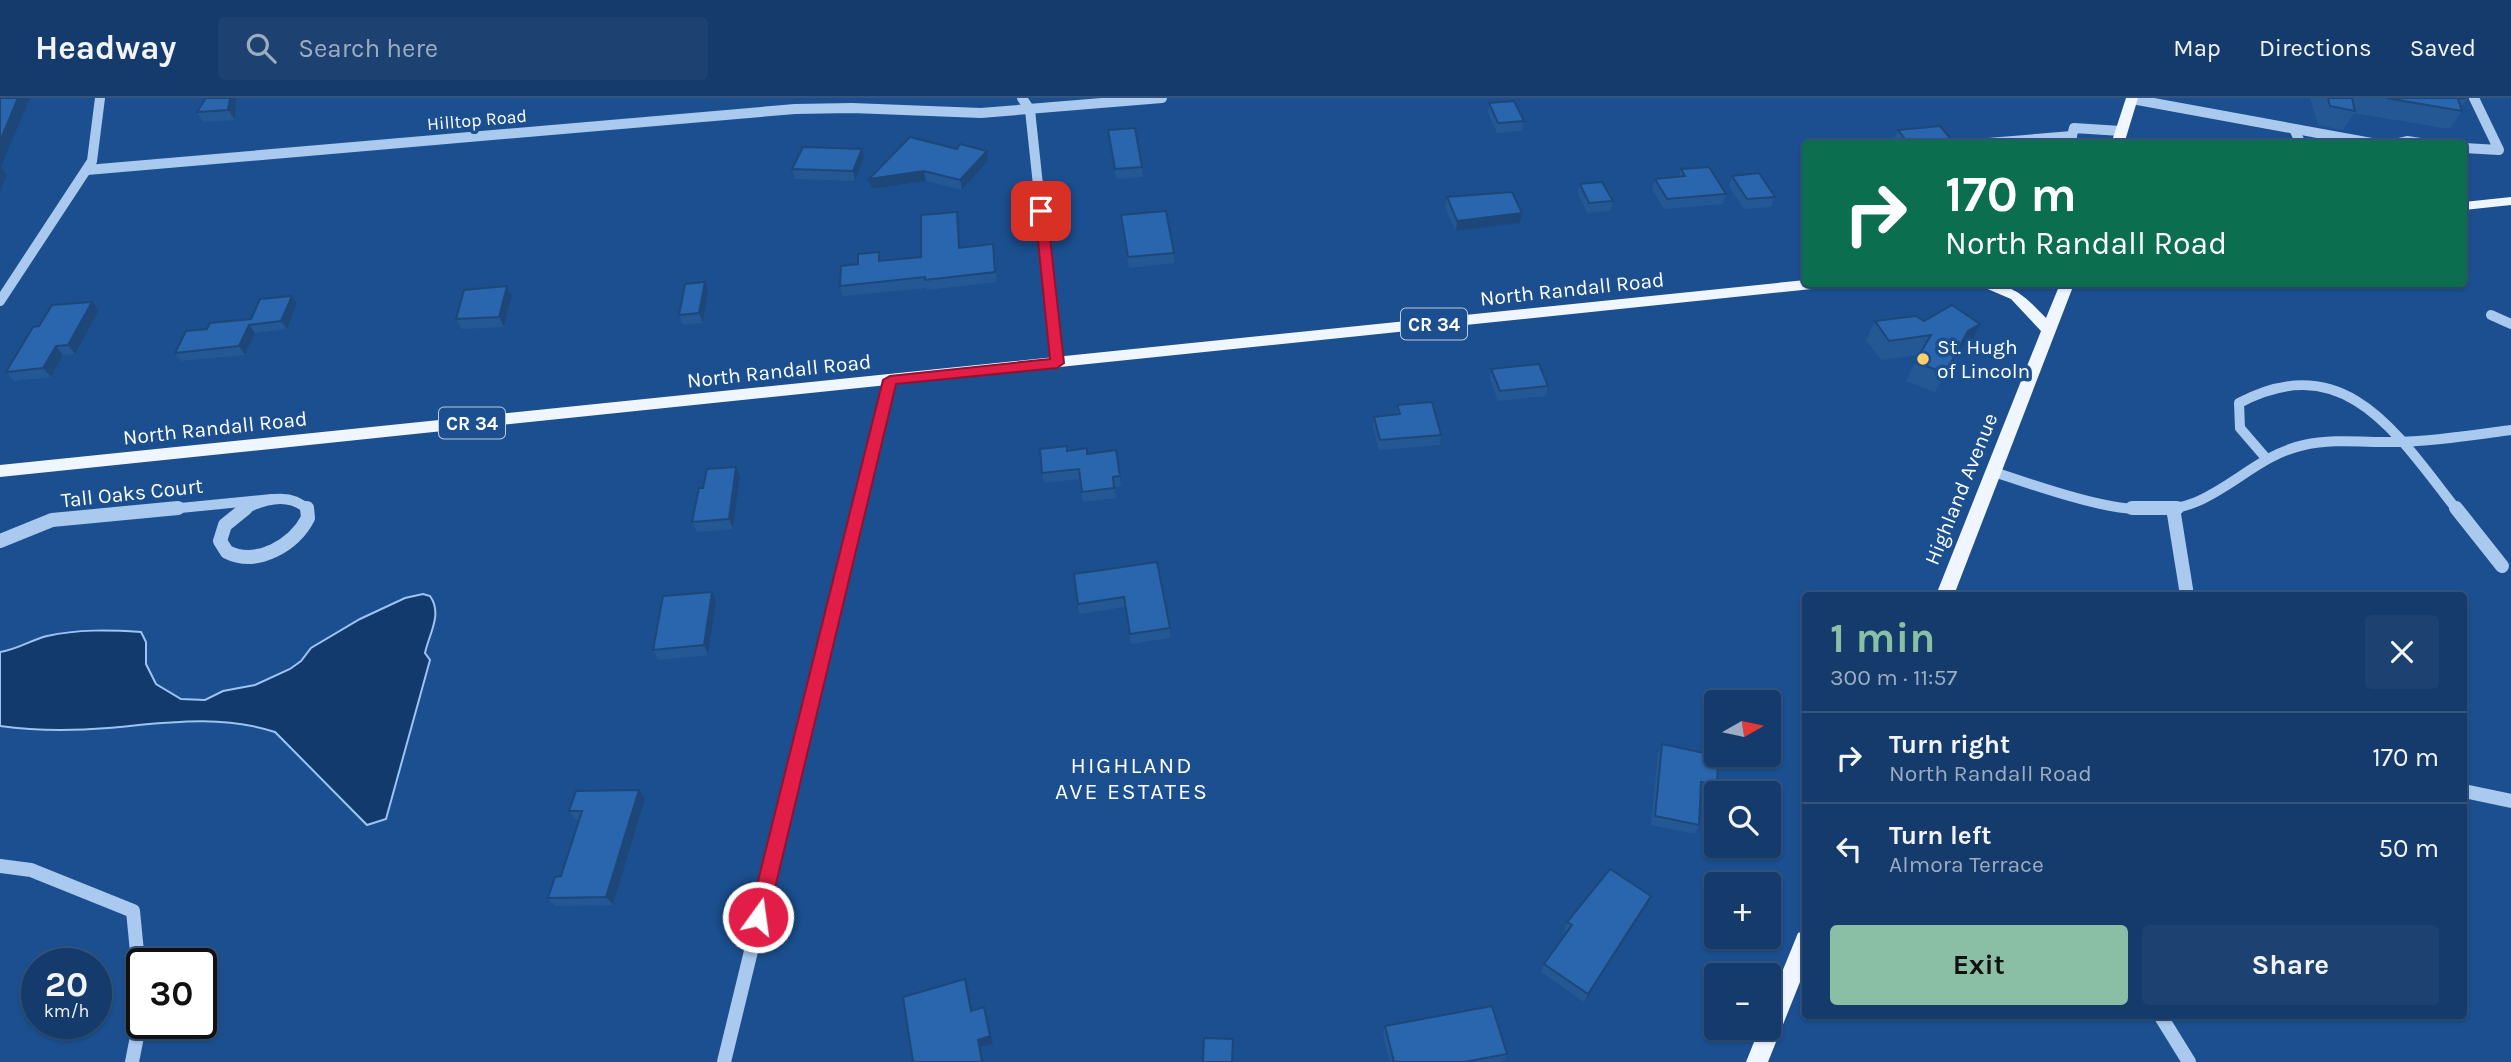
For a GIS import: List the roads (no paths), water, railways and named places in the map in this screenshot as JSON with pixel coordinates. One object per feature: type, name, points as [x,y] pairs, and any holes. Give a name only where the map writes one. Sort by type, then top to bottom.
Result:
[{"type":"main road","points":[[2119,137],[2132,98]]},
{"type":"main road","points":[[2467,206],[2511,201]]},
{"type":"main road","name":"North Randall Road","points":[[0,471],[1802,285]]},
{"type":"main road","points":[[1991,287],[2016,296],[2049,330]]},
{"type":"main road","name":"Highland Avenue","points":[[1946,592],[2066,287]]},
{"type":"main road","points":[[1757,1062],[1802,950]]},
{"type":"street","points":[[0,301],[88,170],[92,161],[100,98]]},
{"type":"street","points":[[1022,98],[1030,110],[1057,363]]},
{"type":"street","name":"Hilltop Road","points":[[88,170],[795,109],[852,108],[959,114],[1162,98]]},
{"type":"street","points":[[2132,98],[2355,140]]},
{"type":"street","points":[[2467,148],[2499,149],[2474,98]]},
{"type":"street","points":[[2071,140],[2074,128],[2119,137]]},
{"type":"street","points":[[2294,129],[2299,140]]},
{"type":"street","points":[[2491,315],[2511,324]]},
{"type":"street","points":[[724,1062],[890,380]]},
{"type":"street","points":[[2265,457],[2241,431],[2236,420],[2239,403],[2255,393],[2302,386],[2328,387],[2353,397],[2369,408],[2402,442],[2502,566]]},
{"type":"street","points":[[1994,472],[2108,504],[2135,508],[2173,508],[2196,502],[2265,457],[2320,443],[2402,442],[2511,430]]},
{"type":"street","name":"Tall Oaks Court","points":[[0,541],[52,520],[272,499],[292,499],[304,505],[309,513],[307,523],[300,533],[275,551],[260,556],[232,556],[224,550],[220,542],[222,532],[233,517],[251,506],[272,499]]},
{"type":"street","points":[[2173,508],[2187,592]]},
{"type":"street","points":[[2467,792],[2511,801]]},
{"type":"street","points":[[0,866],[32,870],[133,911],[137,948]]},
{"type":"street","points":[[2162,1019],[2189,1062]]},
{"type":"street","points":[[132,1062],[136,1039]]},
{"type":"water","points":[[423,594],[430,596],[435,610],[434,624],[425,653],[430,660],[386,819],[367,825],[275,732],[254,726],[192,721],[68,730],[0,726],[0,652],[41,638],[82,631],[141,632],[146,642],[146,664],[156,684],[181,699],[205,700],[223,691],[255,685],[290,669],[301,661],[311,648],[360,619],[405,598]]},
{"type":"place","name":"St. Hugh of Lincoln","points":[[1923,359]]},
{"type":"district","name":"HIGHLAND AVE ESTATES","points":[[1132,778]]}]
